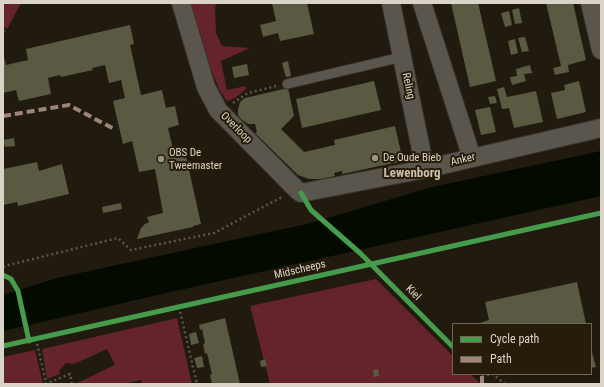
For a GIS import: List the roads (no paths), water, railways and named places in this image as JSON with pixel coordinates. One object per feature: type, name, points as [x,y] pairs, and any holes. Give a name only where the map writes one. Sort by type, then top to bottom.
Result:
[{"type":"street","name":"Overloop","points":[[181,3],[206,87],[218,110],[299,191]]},
{"type":"street","name":"Reling","points":[[391,3],[425,169]]},
{"type":"street","points":[[422,3],[472,158]]},
{"type":"street","points":[[590,3],[601,50]]},
{"type":"street","name":"Anker","points":[[299,191],[425,169],[601,128]]},
{"type":"lane","points":[[287,84],[402,57]]},
{"type":"place","name":"De Oude Bieb","points":[[375,158]]},
{"type":"place","name":"OBS De Tweemaster","points":[[161,159]]},
{"type":"district","name":"Lewenborg","points":[[412,174]]}]
